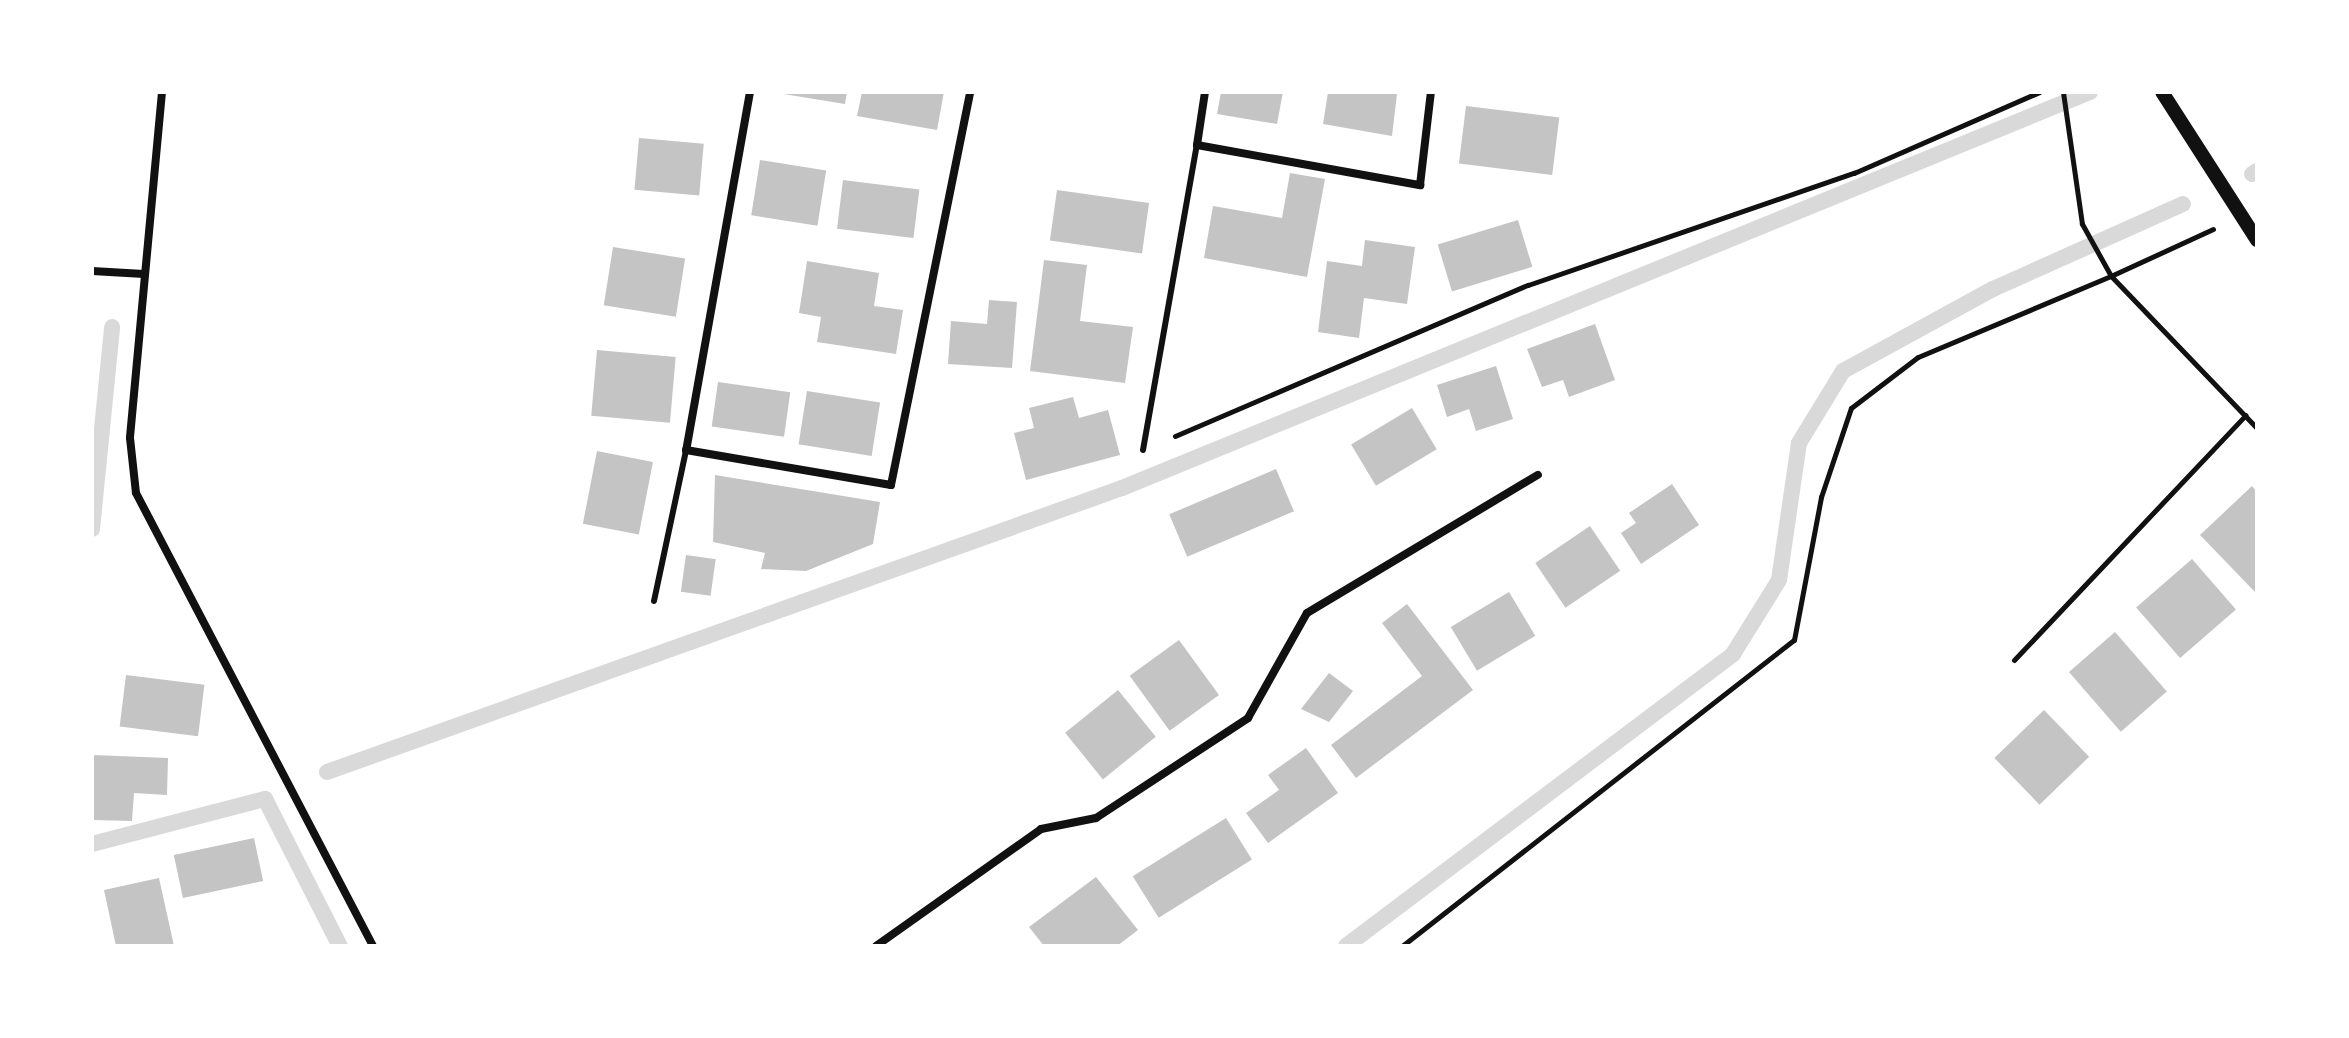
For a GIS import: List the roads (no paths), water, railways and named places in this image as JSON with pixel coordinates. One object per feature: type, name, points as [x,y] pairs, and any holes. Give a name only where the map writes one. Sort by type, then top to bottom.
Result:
[{"type":"street","points":[[162,92],[130,438],[136,493],[373,946]]},
{"type":"street","points":[[750,92],[686,450],[891,485],[970,92]]},
{"type":"street","points":[[1205,92],[1197,145],[1420,185],[1431,92]]},
{"type":"street","points":[[2162,92],[2257,240]]},
{"type":"street","points":[[92,271],[144,274]]},
{"type":"street","points":[[876,946],[1041,829],[1096,818],[1248,718],[1307,613],[1538,475]]},
{"type":"lane","points":[[1143,450],[1197,145]]},
{"type":"lane","points":[[654,601],[686,450]]},
{"type":"waterway","points":[[327,772],[1122,488],[2090,92]]},
{"type":"waterway","points":[[2252,174],[2257,171]]},
{"type":"waterway","points":[[1346,946],[1733,654],[1779,580],[1799,443],[1843,371],[1993,289],[2183,204]]},
{"type":"waterway","points":[[92,529],[112,327]]},
{"type":"waterway","points":[[92,844],[265,799],[340,946]]}]
